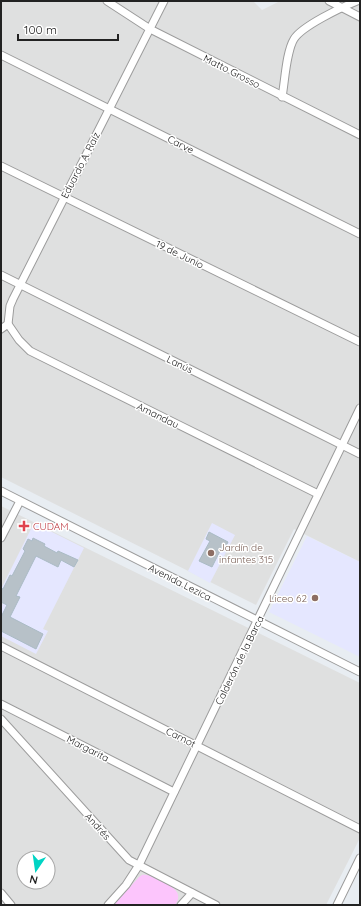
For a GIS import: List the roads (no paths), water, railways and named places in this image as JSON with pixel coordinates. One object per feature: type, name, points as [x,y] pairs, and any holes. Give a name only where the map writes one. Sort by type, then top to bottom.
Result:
[{"type":"street","name":"Matto Grosso","points":[[107,1],[150,29],[360,135]]},
{"type":"street","name":"Eduardo A. Raíz","points":[[8,324],[10,306],[20,284],[164,1]]},
{"type":"street","points":[[329,1],[360,17]]},
{"type":"street","points":[[282,96],[290,46],[294,38],[300,32],[341,7],[357,1]]},
{"type":"street","name":"Carve","points":[[1,55],[110,108],[360,234]]},
{"type":"street","name":"19 de Junio","points":[[1,166],[360,342]]},
{"type":"street","name":"Lanús","points":[[1,275],[360,454]]},
{"type":"street","points":[[1,329],[8,324]]},
{"type":"street","name":"Amandau","points":[[8,324],[19,340],[30,351],[318,494]]},
{"type":"street","name":"Calderón de la Barca","points":[[108,905],[126,885],[139,865],[360,408]]},
{"type":"street","name":"Avenida Lezica","points":[[1,492],[360,672]]},
{"type":"street","points":[[1,538],[20,501]]},
{"type":"street","name":"Carnot","points":[[1,646],[360,828]]},
{"type":"street","name":"Margarita","points":[[1,704],[174,792]]},
{"type":"street","name":"Andrés","points":[[1,719],[129,860],[216,905]]},
{"type":"street","points":[[337,905],[360,858]]},
{"type":"street","points":[[1,893],[11,905]]},
{"type":"street","points":[[181,905],[192,893]]},
{"type":"place","name":"CUDAM","points":[[24,526]]},
{"type":"place","name":"Jardín de infantes 315","points":[[211,553]]},
{"type":"place","name":"Liceo 62","points":[[315,598]]}]
